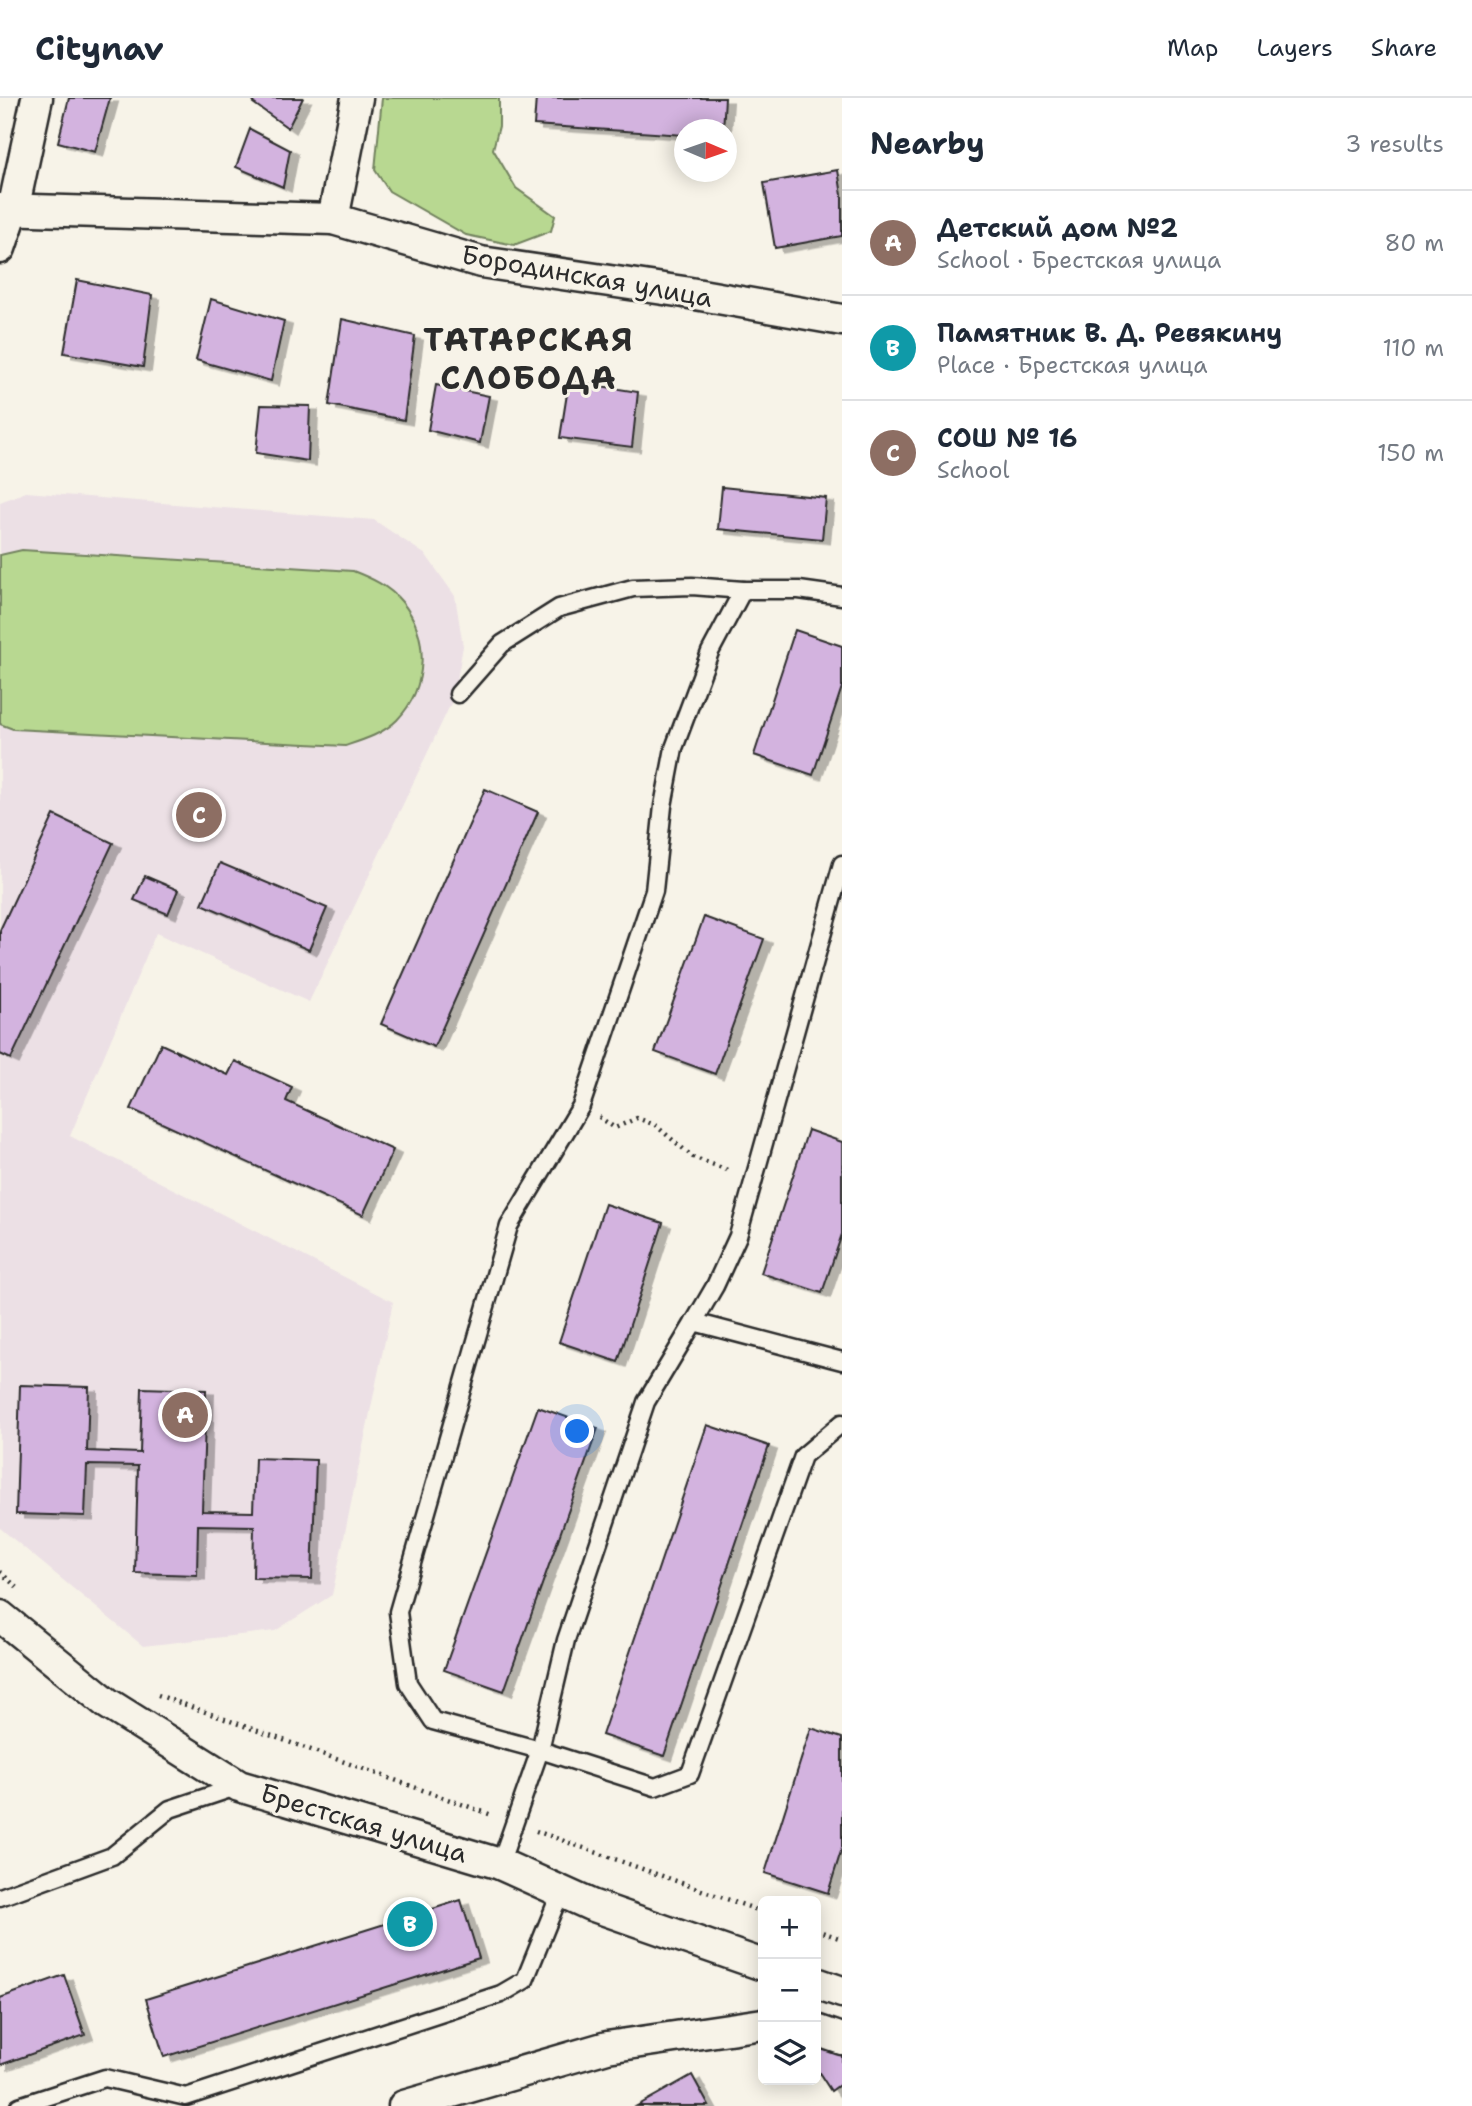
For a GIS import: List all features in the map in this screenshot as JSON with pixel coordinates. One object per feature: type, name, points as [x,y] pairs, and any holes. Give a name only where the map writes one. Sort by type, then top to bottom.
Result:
[{"type":"street","points":[[0,248],[7,209],[37,98]]},
{"type":"street","points":[[332,219],[357,98]]},
{"type":"street","name":"Бородинская улица","points":[[7,209],[332,219],[481,262],[684,292],[842,320]]},
{"type":"street","name":"Брестская улица","points":[[0,1616],[107,1703],[239,1786],[500,1864],[591,1905],[758,1963]]},
{"type":"street","points":[[821,1985],[842,1992]]},
{"type":"street","points":[[404,2106],[607,2047],[758,2025]]},
{"type":"street","points":[[821,2032],[842,2039]]},
{"type":"lane","points":[[458,694],[502,644],[559,608],[633,588],[692,586],[799,590],[842,596]]},
{"type":"lane","points":[[743,590],[710,652],[674,748],[663,806],[654,891],[581,1106],[509,1226],[398,1612],[408,1683],[433,1721],[540,1750],[655,1787],[690,1774],[803,1456],[836,1425],[842,1423]]},
{"type":"lane","points":[[500,1864],[540,1750],[566,1640],[646,1402],[715,1286],[738,1236],[842,864]]},
{"type":"lane","points":[[694,1322],[842,1361]]},
{"type":"lane","points":[[0,1897],[112,1856],[170,1809],[239,1786]]},
{"type":"lane","points":[[19,2106],[105,2078],[186,2097],[501,1994],[525,1980],[561,1891]]},
{"type":"path","points":[[581,1106],[615,1128],[637,1118],[655,1125],[693,1157],[735,1174]]},
{"type":"path","points":[[0,1572],[20,1591]]},
{"type":"path","points":[[149,1692],[758,1910]]},
{"type":"path","points":[[821,1932],[842,1940]]},
{"type":"shaded area","points":[[26,492],[374,520],[426,555],[455,596],[463,646],[454,697],[309,1002],[156,933],[70,1136],[393,1302],[332,1595],[275,1631],[143,1646],[0,1528],[0,502]]},
{"type":"green space","points":[[382,98],[499,98],[499,126],[493,149],[516,188],[555,216],[551,231],[514,245],[466,235],[389,191],[375,170]]},
{"type":"green space","points":[[22,550],[353,571],[386,587],[402,602],[411,616],[421,646],[422,662],[415,693],[397,720],[386,729],[345,746],[13,729],[0,724],[0,555]]},
{"type":"building","points":[[69,98],[110,98],[95,152],[58,142]]},
{"type":"building","points":[[255,98],[303,98],[288,128],[253,103]]},
{"type":"building","points":[[536,98],[725,98],[724,119],[674,119],[674,134],[534,125]]},
{"type":"building","points":[[250,129],[290,150],[283,187],[236,167]]},
{"type":"building","points":[[838,170],[842,195],[842,236],[775,248],[764,183]]},
{"type":"building","points":[[77,280],[152,295],[143,367],[64,353]]},
{"type":"building","points":[[211,299],[284,321],[271,381],[196,360]]},
{"type":"building","points":[[342,319],[415,336],[404,420],[329,405]]},
{"type":"building","points":[[569,381],[638,392],[632,447],[560,438]]},
{"type":"building","points":[[436,385],[489,396],[480,443],[428,430]]},
{"type":"building","points":[[261,405],[310,406],[308,461],[256,453]]},
{"type":"building","points":[[722,487],[826,498],[822,539],[718,529]]},
{"type":"building","points":[[795,630],[842,646],[842,687],[813,775],[754,755]]},
{"type":"building","points":[[485,789],[538,812],[434,1047],[381,1024]]},
{"type":"building","points":[[54,815],[113,843],[11,1059],[0,1054],[0,930]]},
{"type":"building","points":[[220,863],[327,908],[309,950],[202,904]]},
{"type":"building","points":[[145,876],[178,890],[168,914],[134,900]]},
{"type":"building","points":[[704,917],[764,939],[715,1074],[655,1052]]},
{"type":"building","points":[[161,1044],[228,1075],[235,1061],[292,1087],[286,1101],[393,1150],[363,1215],[131,1109]]},
{"type":"building","points":[[808,1130],[842,1142],[842,1234],[822,1293],[761,1273]]},
{"type":"building","points":[[605,1204],[663,1223],[618,1362],[559,1342]]},
{"type":"building","points":[[20,1385],[89,1387],[87,1451],[140,1453],[142,1388],[206,1390],[202,1511],[253,1512],[255,1458],[316,1460],[312,1579],[253,1578],[254,1526],[198,1525],[197,1575],[135,1573],[138,1466],[87,1465],[85,1516],[16,1514]]},
{"type":"building","points":[[538,1407],[598,1428],[504,1691],[444,1670]]},
{"type":"building","points":[[707,1425],[769,1446],[664,1756],[602,1735]]},
{"type":"building","points":[[811,1728],[842,1738],[842,1848],[828,1893],[765,1873]]},
{"type":"building","points":[[461,1900],[479,1958],[164,2057],[146,1999]]},
{"type":"building","points":[[64,1975],[85,2035],[0,2065],[0,1998]]},
{"type":"building","points":[[823,2047],[842,2054],[842,2083],[831,2091],[821,2076]]},
{"type":"building","points":[[692,2075],[709,2106],[637,2106]]},
{"type":"place","name":"СОШ № 16","points":[[199,815]]},
{"type":"place","name":"Детский дом №2","points":[[185,1415]]},
{"type":"place","name":"Памятник В. Д. Ревякину","points":[[410,1924]]},
{"type":"district","name":"ТАТАРСКАЯ СЛОБОДА","points":[[529,358]]}]
